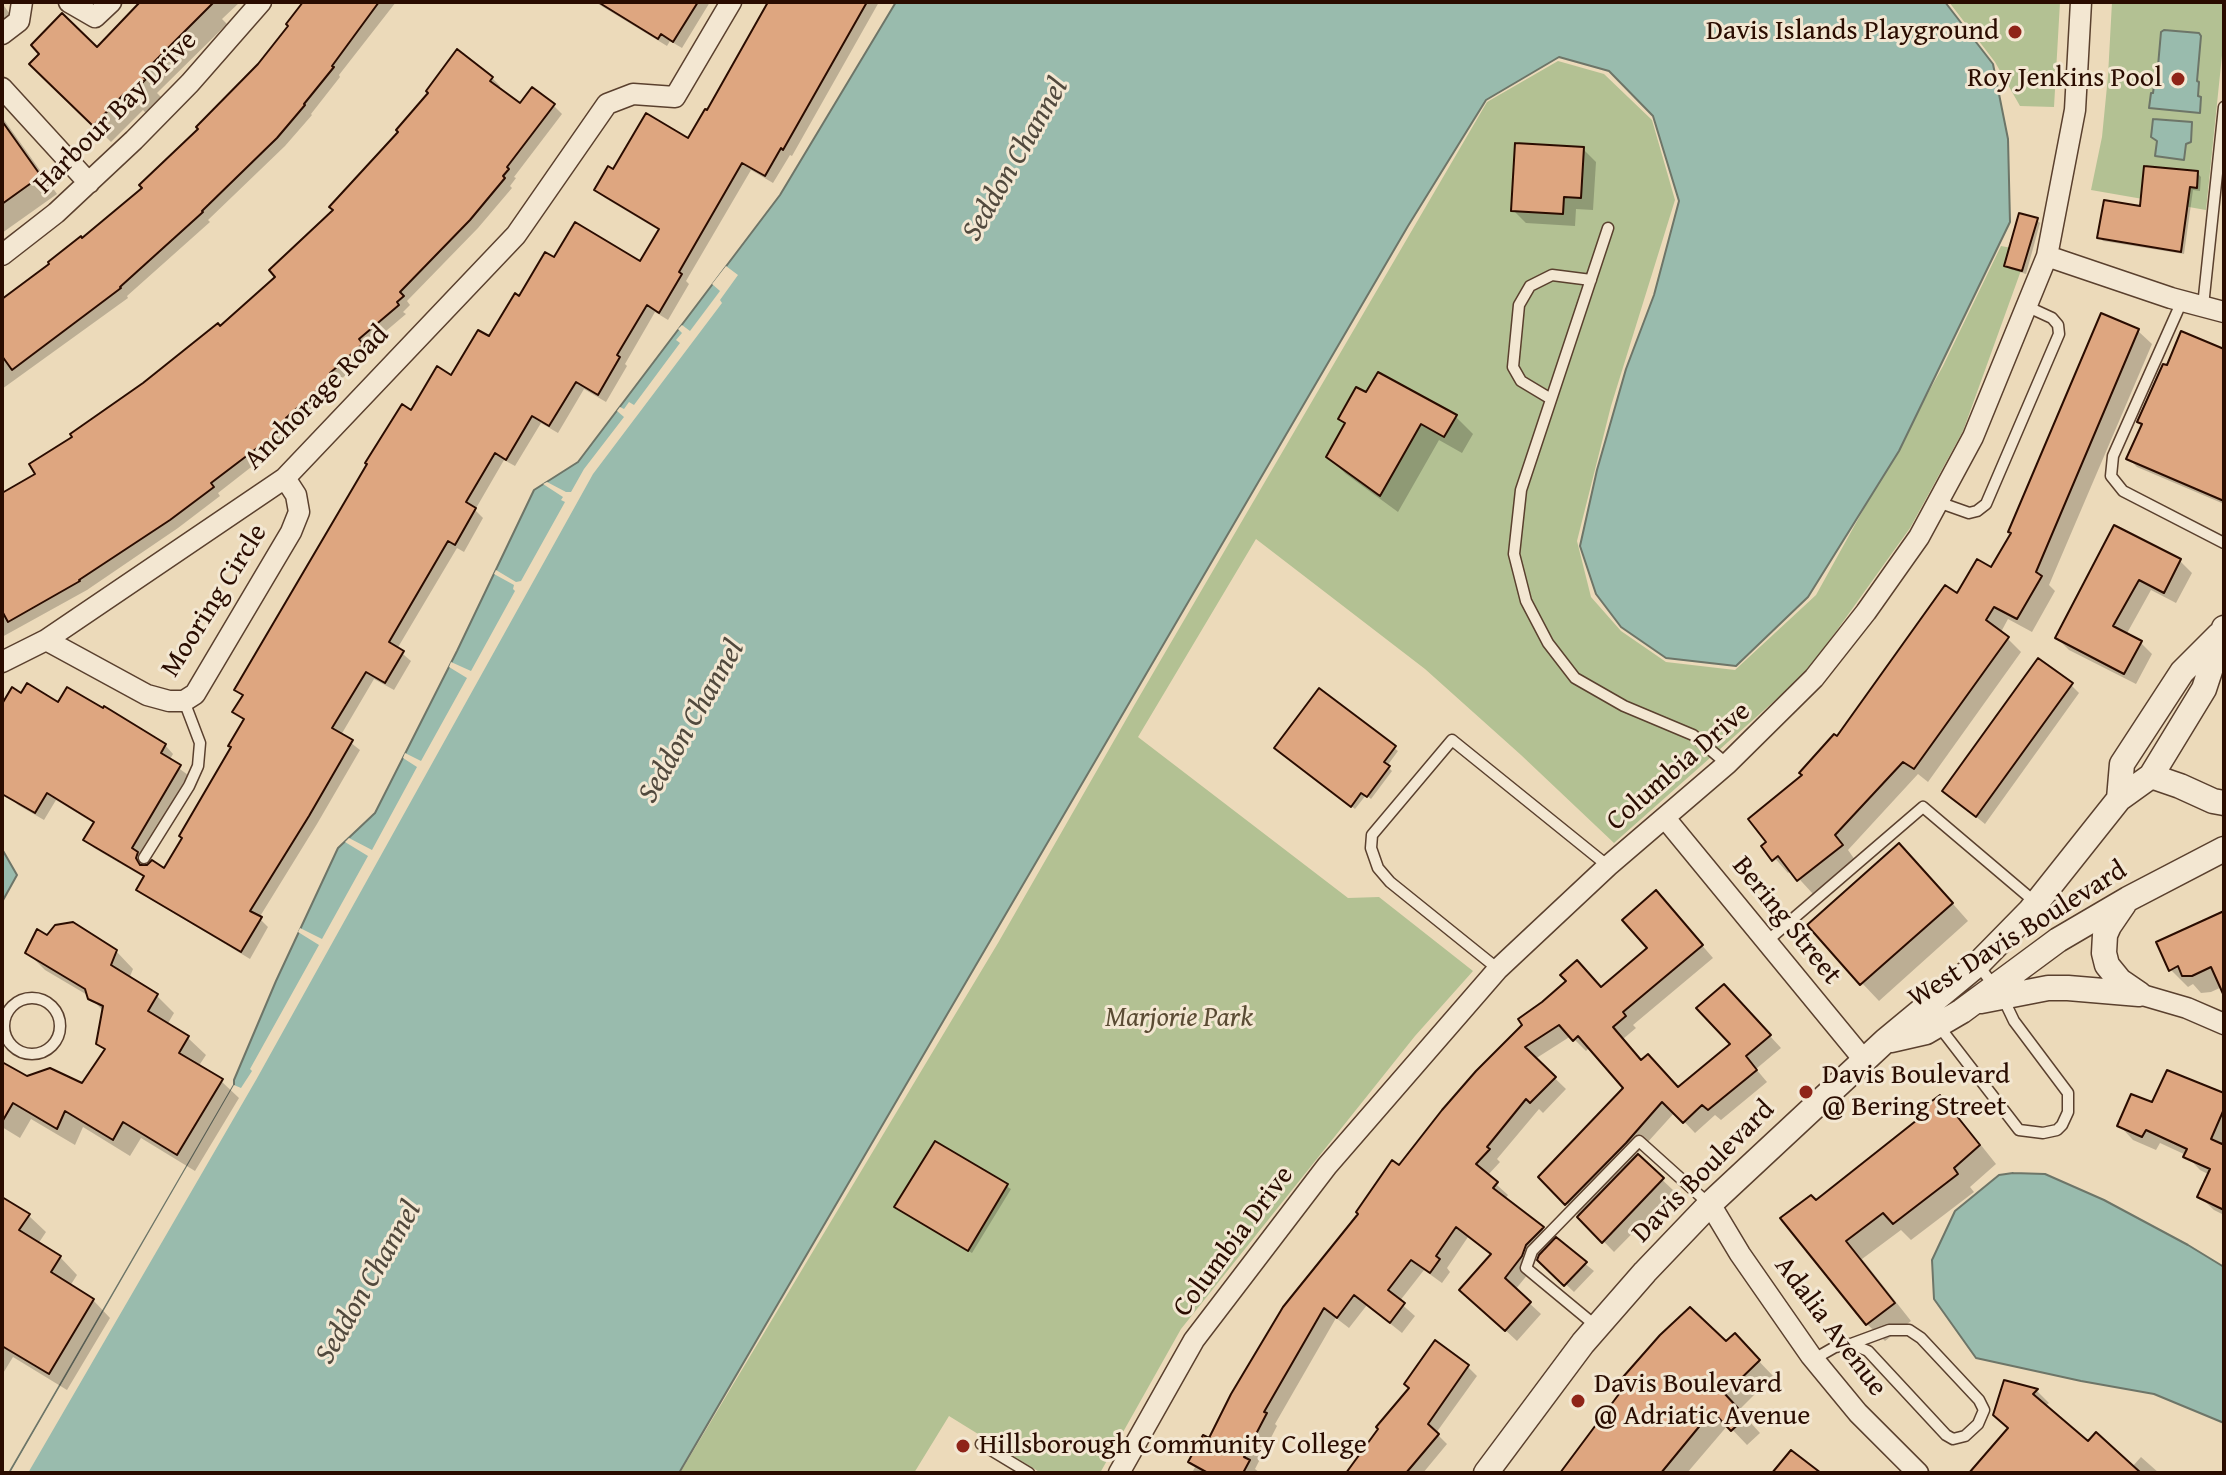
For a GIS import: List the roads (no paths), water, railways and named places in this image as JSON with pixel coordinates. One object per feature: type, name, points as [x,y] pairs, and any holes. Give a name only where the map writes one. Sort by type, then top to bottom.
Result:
[{"type":"street","points":[[2,34],[19,21],[22,2]]},
{"type":"street","points":[[69,2],[95,17],[111,2]]},
{"type":"street","name":"Harbour Bay Drive","points":[[2,255],[89,183],[190,83],[261,2]]},
{"type":"street","name":"Anchorage Road","points":[[2,662],[46,640],[285,478],[516,235],[607,104],[633,94],[675,97],[731,2]]},
{"type":"street","name":"Columbia Drive","points":[[1119,1473],[1194,1340],[1327,1166],[1498,969],[1608,866],[1727,764],[1814,678],[1919,537],[1973,437],[2047,256],[2075,110],[2081,2]]},
{"type":"street","points":[[2,88],[89,183]]},
{"type":"street","points":[[2047,256],[2224,312]]},
{"type":"street","name":"Mooring Circle","points":[[46,640],[147,695],[169,701],[184,701],[195,694],[291,532],[299,512],[296,495],[285,478]]},
{"type":"street","points":[[1931,1017],[2033,907],[2119,799],[2151,776],[2204,689],[2223,630]]},
{"type":"street","points":[[2119,799],[2122,764],[2182,672],[2223,630]]},
{"type":"street","points":[[2151,776],[2224,803]]},
{"type":"street","name":"Bering Street","points":[[1665,818],[1864,1060]]},
{"type":"street","name":"West Davis Boulevard","points":[[1885,1041],[1926,1032],[1931,1017],[1998,991],[2058,940],[2224,849]]},
{"type":"street","points":[[2128,899],[2105,935],[2107,965],[2120,981],[2139,994],[2187,1008],[2224,1024]]},
{"type":"street","name":"West Davis Boulevard","points":[[1998,991],[2068,988],[2139,994]]},
{"type":"street","name":"Davis Boulevard","points":[[1486,1473],[1524,1419],[1645,1272],[1710,1204],[1885,1041]]},
{"type":"street","name":"Adalia Avenue","points":[[1710,1204],[1740,1254],[1814,1359],[1858,1413],[1918,1473]]},
{"type":"lane","points":[[2203,306],[2224,107]]},
{"type":"lane","points":[[1608,228],[1521,490],[1514,554],[1526,601],[1548,643],[1575,678],[1624,706],[1693,735],[1727,764]]},
{"type":"lane","points":[[1551,399],[1521,381],[1513,367],[1519,305],[1530,286],[1552,275],[1591,280]]},
{"type":"lane","points":[[2182,301],[2113,456],[2111,476],[2123,491],[2224,543]]},
{"type":"lane","points":[[1938,502],[1969,513],[1986,504],[2059,334],[2058,325],[2052,318],[2026,306]]},
{"type":"lane","points":[[144,858],[198,766],[200,743],[184,701]]},
{"type":"lane","points":[[1498,969],[1390,882],[1378,868],[1371,848],[1372,835],[1452,740],[1608,866]]},
{"type":"lane","points":[[1766,942],[1923,807],[2033,907]]},
{"type":"lane","points":[[1931,1017],[2019,1130],[2043,1133],[2057,1130],[2067,1119],[2068,1093],[2014,1021],[1998,991],[1978,964]]},
{"type":"lane","points":[[33,998],[42,1000],[50,1004],[59,1019],[59,1036],[47,1051],[28,1054],[19,1051],[6,1037],[4,1016],[16,1003],[33,998]]},
{"type":"lane","points":[[1598,1327],[1526,1268],[1532,1251],[1639,1141],[1710,1204]]},
{"type":"lane","points":[[1814,1359],[1835,1347],[1889,1330],[1915,1333],[1979,1400],[1984,1410],[1978,1424],[1965,1436],[1953,1439],[1946,1435],[1868,1351],[1851,1344]]},
{"type":"lane","points":[[981,1444],[1029,1473]]},
{"type":"water","name":"Seddon Channel","points":[[896,2],[1945,2],[1993,64],[2008,139],[2010,222],[1899,451],[1808,597],[1736,666],[1666,658],[1621,627],[1596,594],[1580,546],[1597,470],[1626,369],[1654,295],[1679,201],[1653,116],[1609,71],[1559,57],[1486,100],[1408,226],[679,1473],[9,1473],[234,1085],[276,981],[338,848],[375,813],[534,490],[578,462],[780,195]]},
{"type":"water","points":[[2161,32],[2199,33],[2201,36],[2197,81],[2198,96],[2201,97],[2200,113],[2149,108],[2157,77]]},
{"type":"water","points":[[2153,119],[2192,122],[2191,142],[2186,144],[2184,160],[2155,156],[2157,141],[2151,137]]},
{"type":"water","points":[[2,849],[17,875],[2,902]]},
{"type":"water","points":[[2045,1174],[2104,1200],[2224,1267],[2224,1423],[2154,1394],[1976,1358],[1934,1299],[1932,1260],[1955,1211],[1999,1175]]},
{"type":"place","name":"Davis Islands Playground","points":[[2015,32]]},
{"type":"place","name":"Roy Jenkins Pool","points":[[2178,79]]},
{"type":"place","name":"Davis Boulevard @ Bering Street","points":[[1806,1092]]},
{"type":"place","name":"Davis Boulevard @ Adriatic Avenue","points":[[1578,1401]]},
{"type":"place","name":"Hillsborough Community College","points":[[963,1446]]},
{"type":"park label","name":"Marjorie Park","points":[[1179,1019]]}]
